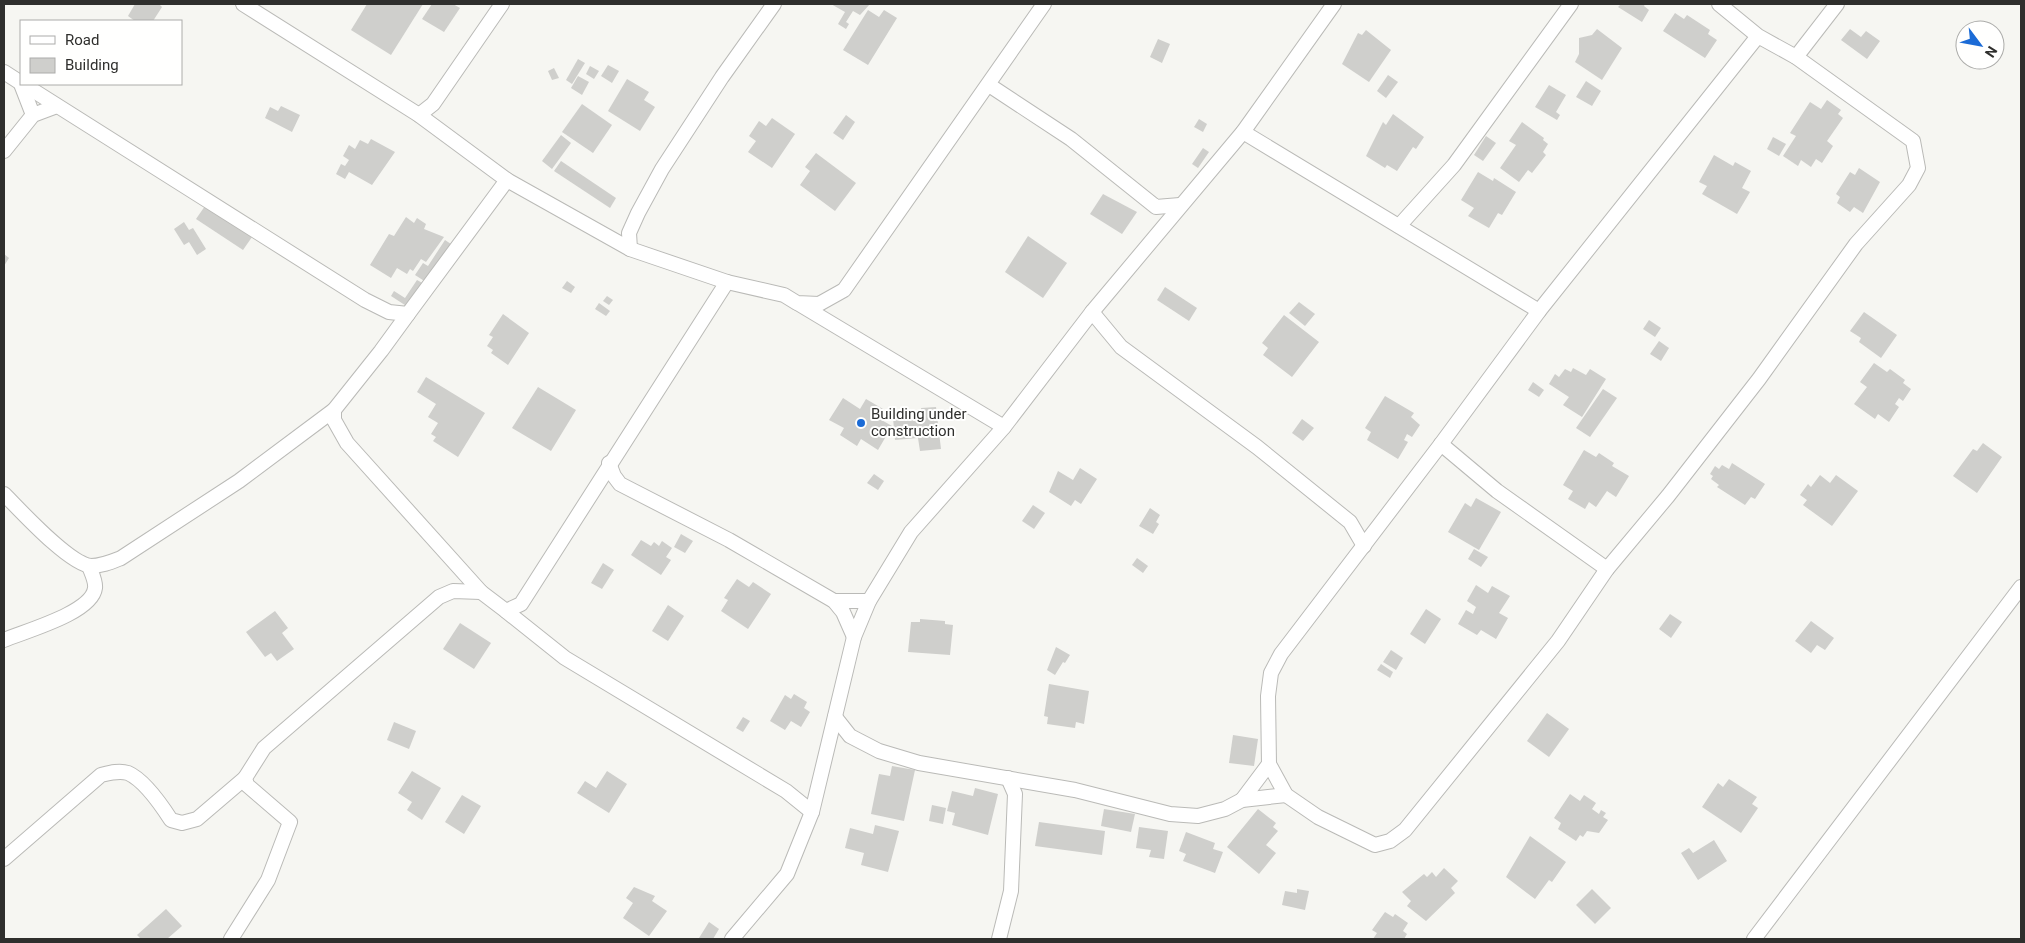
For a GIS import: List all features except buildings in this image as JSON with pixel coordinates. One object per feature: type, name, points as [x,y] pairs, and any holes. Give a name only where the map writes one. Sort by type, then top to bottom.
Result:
[{"type":"street","points":[[243,4],[419,115],[507,180],[630,249],[727,282],[784,295],[1004,427]]},
{"type":"street","points":[[419,115],[433,104],[502,4]]},
{"type":"street","points":[[630,249],[629,233],[662,169],[722,77],[774,4]]},
{"type":"street","points":[[797,304],[819,304],[844,290],[1044,4]]},
{"type":"street","points":[[732,939],[787,874],[812,812],[854,638],[868,600],[911,532],[1004,427],[1092,312],[1243,132],[1334,4]]},
{"type":"street","points":[[1398,226],[1454,165],[1572,4]]},
{"type":"street","points":[[1719,4],[1758,36],[1796,58],[1913,141],[1918,168],[1909,185],[1856,244],[1759,379],[1668,496],[1607,569],[1558,641],[1405,830],[1390,841],[1375,846],[1318,817],[1286,795],[1269,764],[1268,696],[1271,673],[1281,654],[1441,444],[1539,311],[1758,36]]},
{"type":"street","points":[[1796,58],[1837,4]]},
{"type":"street","points":[[4,72],[20,82]]},
{"type":"street","points":[[23,85],[33,115]]},
{"type":"street","points":[[25,85],[365,300],[389,312],[408,314]]},
{"type":"street","points":[[989,85],[1071,139],[1156,207],[1180,206]]},
{"type":"street","points":[[4,151],[33,115],[57,106]]},
{"type":"street","points":[[1243,132],[1539,311]]},
{"type":"street","points":[[4,494],[70,557],[89,566],[104,565],[121,558],[239,481],[334,410],[381,351],[507,180]]},
{"type":"street","points":[[506,611],[521,604],[727,282]]},
{"type":"street","points":[[1092,312],[1121,347],[1257,447],[1350,522],[1364,546]]},
{"type":"street","points":[[334,410],[334,420],[347,443],[481,592],[565,658],[786,791],[812,812]]},
{"type":"street","points":[[1441,444],[1497,491],[1607,569]]},
{"type":"street","points":[[609,464],[620,484],[729,540],[834,601],[843,612],[854,638]]},
{"type":"street","points":[[1350,522],[1378,527]]},
{"type":"street","points":[[4,640],[69,614],[83,606],[93,595],[96,586],[89,566]]},
{"type":"street","points":[[1754,939],[2021,587]]},
{"type":"street","points":[[4,859],[101,775],[115,772],[129,774],[155,795],[171,820],[182,822],[196,819],[245,778],[264,748],[440,597],[453,591],[481,592]]},
{"type":"street","points":[[834,601],[868,600]]},
{"type":"street","points":[[835,717],[850,736],[879,751],[919,762],[1075,790],[1170,814],[1198,816],[1225,809],[1242,800],[1286,795]]},
{"type":"street","points":[[1242,800],[1269,764]]},
{"type":"street","points":[[231,939],[268,880],[290,822],[247,785],[245,778]]},
{"type":"street","points":[[999,939],[1011,891],[1015,794],[1008,778]]},
{"type":"place","name":"Building under construction","points":[[861,423]]}]
